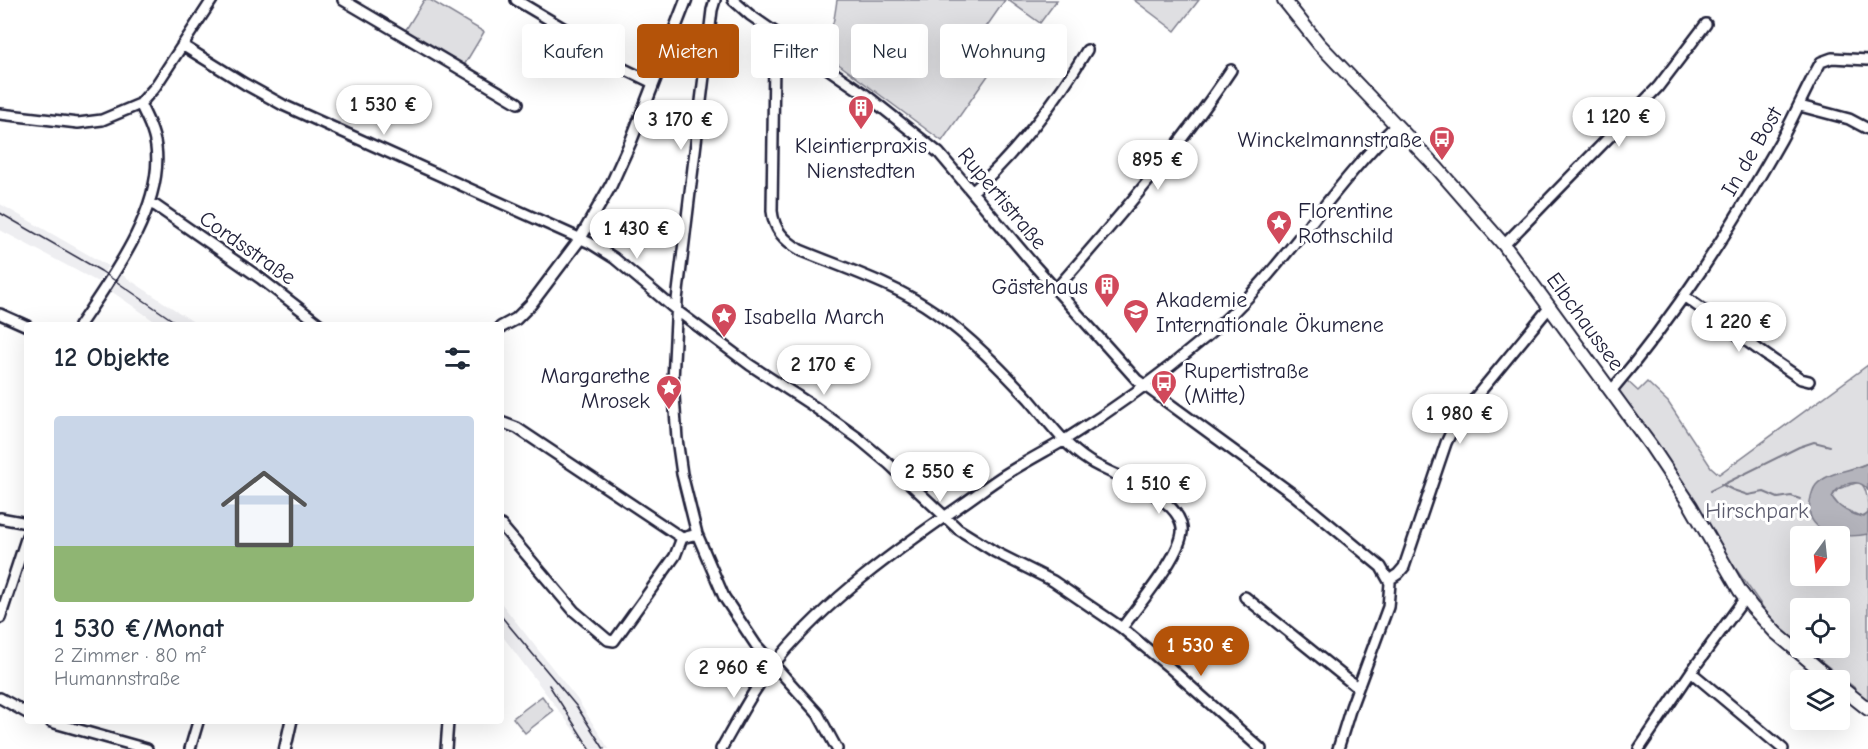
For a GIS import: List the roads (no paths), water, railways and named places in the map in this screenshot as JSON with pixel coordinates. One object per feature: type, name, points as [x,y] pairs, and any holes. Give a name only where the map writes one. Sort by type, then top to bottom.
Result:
[{"type":"main road","name":"Elbchaussee","points":[[1284,0],[1319,44],[1437,168],[1504,245],[1673,477],[1745,598],[1776,633],[1820,670]]},
{"type":"main road","points":[[1850,695],[1868,710]]},
{"type":"street","points":[[0,114],[72,123],[102,120],[140,104],[149,96],[212,0]]},
{"type":"street","points":[[343,0],[518,103]]},
{"type":"street","points":[[516,0],[597,48],[620,67],[653,83]]},
{"type":"street","points":[[504,325],[516,319],[531,304],[580,239],[611,185],[631,141],[686,0]]},
{"type":"street","points":[[715,0],[676,310],[673,367],[675,413],[685,489],[697,534],[724,597],[742,626],[819,714],[837,749]]},
{"type":"street","name":"Rupertistraße","points":[[733,0],[763,24]]},
{"type":"street","points":[[1504,245],[1658,87],[1706,24]]},
{"type":"street","points":[[182,45],[283,105],[580,239],[614,258],[676,310],[755,368],[858,438],[889,464],[944,517],[976,541],[1053,581],[1122,628],[1261,749]]},
{"type":"street","points":[[972,192],[1001,164],[1026,134],[1087,50]]},
{"type":"street","name":"In de Bost","points":[[1611,391],[1685,297],[1744,204],[1800,106],[1821,62],[1832,58],[1868,60]]},
{"type":"street","points":[[1056,289],[1172,153],[1215,96],[1231,70]]},
{"type":"street","name":"Rupertistraße","points":[[839,76],[939,153],[1130,372],[1314,510],[1370,556],[1389,580]]},
{"type":"street","points":[[773,78],[772,211],[779,233],[800,250],[892,288],[936,313],[993,362],[1029,399],[1069,447],[1092,463],[1123,478],[1170,506],[1180,519],[1182,536],[1173,555],[1122,628]]},
{"type":"street","points":[[82,322],[131,245],[149,203],[157,153],[153,134],[140,104]]},
{"type":"street","points":[[1800,106],[1849,119],[1868,129]]},
{"type":"street","points":[[721,749],[753,693],[774,665],[804,631],[842,594],[944,517],[1006,474],[1064,440],[1145,385],[1205,338],[1238,308],[1359,163],[1395,125]]},
{"type":"street","name":"Cordsstraße","points":[[149,203],[260,278],[317,322]]},
{"type":"street","points":[[1685,297],[1766,355],[1802,379],[1809,381]]},
{"type":"street","points":[[1338,749],[1388,607],[1389,580],[1404,567],[1446,443],[1455,424],[1492,375],[1549,308]]},
{"type":"street","points":[[0,314],[24,325]]},
{"type":"street","points":[[504,423],[517,428],[682,538],[697,534]]},
{"type":"street","points":[[0,518],[24,522]]},
{"type":"street","points":[[504,529],[574,611],[608,640],[614,641],[675,556],[682,538]]},
{"type":"street","points":[[0,618],[24,546]]},
{"type":"street","points":[[1245,597],[1358,688]]},
{"type":"street","points":[[1639,749],[1745,598]]},
{"type":"street","points":[[1691,672],[1783,749]]},
{"type":"street","points":[[0,698],[24,711]]},
{"type":"street","points":[[58,724],[147,749]]},
{"type":"street","points":[[190,749],[197,724]]},
{"type":"street","points":[[285,749],[291,724]]},
{"type":"street","points":[[446,749],[448,724]]},
{"type":"waterway","points":[[1710,491],[1799,447],[1814,442],[1830,446]]},
{"type":"waterway","points":[[1721,484],[1748,495],[1764,492],[1778,498],[1791,496],[1800,499]]},
{"type":"tram line","points":[[0,213],[101,271],[175,322]]},
{"type":"tram line","points":[[504,620],[577,707],[604,749]]},
{"type":"tram line","points":[[549,685],[590,749]]},
{"type":"place","name":"Kleintierpraxis Nienstedten","points":[[861,131]]},
{"type":"place","name":"Winckelmannstraße","points":[[1442,162]]},
{"type":"place","name":"Florentine Rothschild","points":[[1279,246]]},
{"type":"place","name":"Gästehaus","points":[[1107,309]]},
{"type":"place","name":"Akademie Internationale Ökumene","points":[[1136,335]]},
{"type":"place","name":"Isabella March","points":[[724,339]]},
{"type":"place","name":"Rupertistraße (Mitte)","points":[[1164,406]]},
{"type":"place","name":"Margarethe Mrosek","points":[[669,411]]},
{"type":"park label","name":"Hirschpark","points":[[1757,510]]}]
